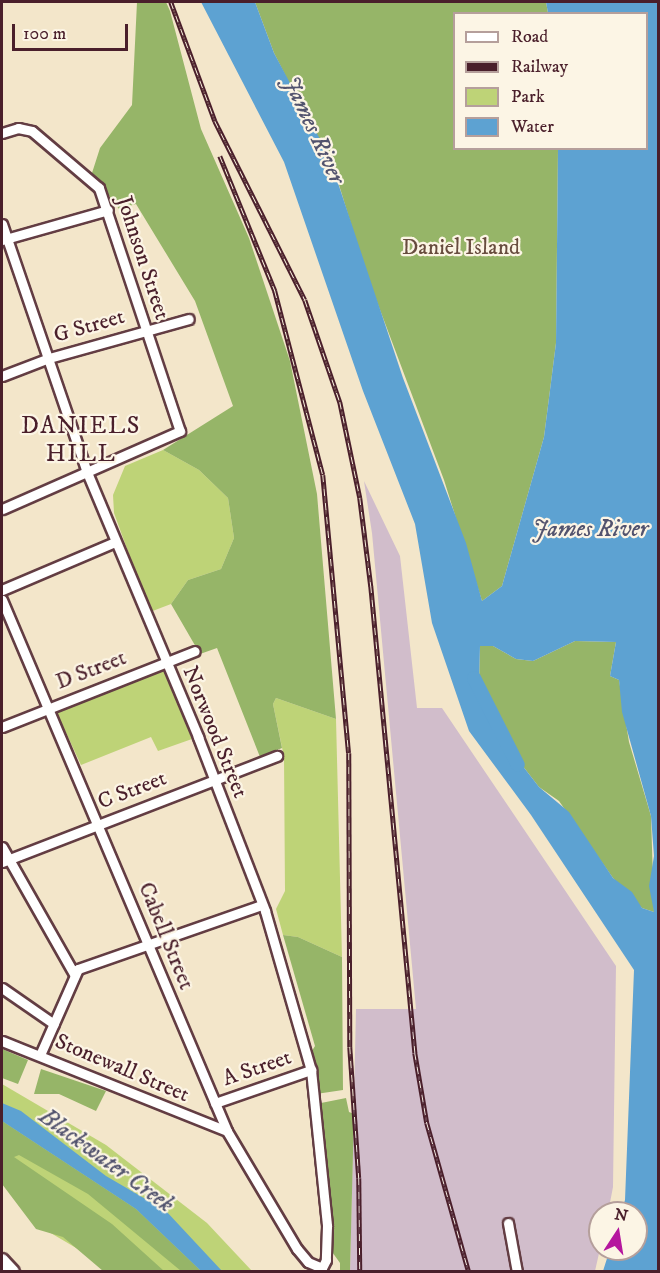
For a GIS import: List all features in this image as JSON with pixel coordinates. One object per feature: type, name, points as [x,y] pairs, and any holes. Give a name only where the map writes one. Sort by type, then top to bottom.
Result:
[{"type":"main road","points":[[2,1260],[13,1272]]},
{"type":"street","name":"Johnson Street","points":[[2,133],[26,128],[99,188],[180,431],[87,470]]},
{"type":"street","points":[[4,240],[108,210]]},
{"type":"street","name":"Norwood Street","points":[[2,224],[4,240],[49,358],[87,470],[262,905],[311,1070],[327,1226],[326,1260],[322,1268]]},
{"type":"street","name":"G Street","points":[[2,376],[49,358],[189,320]]},
{"type":"street","points":[[2,509],[87,470]]},
{"type":"street","points":[[2,591],[115,542]]},
{"type":"street","name":"Cabell Street","points":[[2,600],[227,1131],[297,1249],[308,1262],[322,1268]]},
{"type":"street","name":"D Street","points":[[2,727],[195,651]]},
{"type":"street","name":"C Street","points":[[5,861],[277,756]]},
{"type":"street","points":[[2,847],[5,861],[74,974]]},
{"type":"street","points":[[40,1055],[78,969],[262,905]]},
{"type":"street","points":[[2,988],[54,1024]]},
{"type":"street","name":"Stonewall Street","points":[[2,1041],[227,1131]]},
{"type":"street","name":"A Street","points":[[215,1103],[311,1070]]},
{"type":"street","points":[[508,1223],[517,1272]]},
{"type":"shaded area","points":[[364,481],[400,556],[417,708],[442,708],[616,966],[613,1187],[610,1201],[588,1201],[588,1261],[597,1261],[595,1271],[350,1272],[356,1009],[416,1009],[372,533]]},
{"type":"green space","points":[[137,2],[166,2],[170,11],[201,129],[249,238],[290,361],[317,494],[336,719],[276,698],[273,704],[282,748],[260,757],[217,648],[200,654],[171,604],[188,580],[221,569],[234,538],[228,498],[199,470],[163,450],[233,406],[195,301],[136,204],[119,209],[92,173],[100,148],[132,105]]},
{"type":"green space","name":"Daniel Island","points":[[255,2],[546,2],[548,12],[453,12],[453,150],[558,150],[556,343],[544,437],[502,586],[482,601],[444,480],[365,270],[336,175],[274,53]]},
{"type":"green space","points":[[163,450],[199,470],[228,498],[234,538],[221,569],[188,580],[171,604],[150,612],[114,513],[113,495],[125,466]]},
{"type":"green space","points":[[575,641],[616,642],[610,676],[619,680],[629,742],[651,816],[654,912],[642,908],[613,878],[559,801],[539,787],[491,725],[488,703],[479,683],[480,646],[493,646],[516,659],[533,661]]},
{"type":"green space","points":[[164,668],[192,739],[158,751],[151,737],[81,765],[56,711]]},
{"type":"green space","points":[[276,698],[336,719],[342,957],[298,937],[283,935],[276,909],[285,891],[284,757],[273,704]]},
{"type":"green space","points":[[283,935],[298,937],[342,957],[343,1090],[316,1094],[310,1054],[315,1046]]},
{"type":"green space","points":[[2,1049],[28,1060],[18,1084],[2,1078]]},
{"type":"green space","points":[[41,1069],[106,1091],[96,1111],[59,1094],[34,1094]]},
{"type":"green space","points":[[2,1084],[106,1145],[207,1223],[252,1271],[115,1271],[44,1229],[2,1179]]},
{"type":"green space","points":[[346,1098],[349,1112],[354,1114],[350,1271],[340,1271],[340,1263],[330,1249],[316,1104]]},
{"type":"green space","points":[[2,1121],[136,1209],[201,1271],[181,1271],[88,1194],[19,1155],[14,1157],[112,1224],[164,1271],[103,1271],[63,1237],[36,1229],[2,1184]]},
{"type":"water","name":"James River","points":[[201,2],[255,2],[274,53],[329,156],[403,378],[466,543],[482,601],[502,586],[544,437],[556,343],[558,150],[648,150],[648,12],[548,12],[546,2],[658,2],[658,1271],[603,1271],[606,1261],[648,1261],[648,1201],[625,1201],[634,970],[531,815],[469,731],[432,623],[415,524],[363,391],[284,162]],"holes":[[[575,641],[616,642],[610,676],[619,680],[622,712],[651,816],[654,856],[649,886],[654,912],[642,908],[632,892],[613,878],[569,812],[539,787],[491,725],[488,703],[479,683],[480,646],[493,646],[516,659],[533,661]]]},
{"type":"water","points":[[2,1103],[21,1111],[106,1176],[166,1211],[222,1271],[201,1271],[136,1209],[2,1121]]},
{"type":"waterway","name":"James River","points":[[474,678],[518,765]]},
{"type":"railway","points":[[171,2],[215,121],[305,300],[340,402],[360,498],[371,586],[415,1053],[427,1123],[469,1272]]},
{"type":"railway","points":[[220,156],[275,291],[323,475],[349,753],[350,1047],[359,1178],[360,1272]]},
{"type":"district","name":"DANIELS HILL","points":[[81,441]]},
{"type":"water label","name":"Blackwater Creek","points":[[106,1161]]}]
